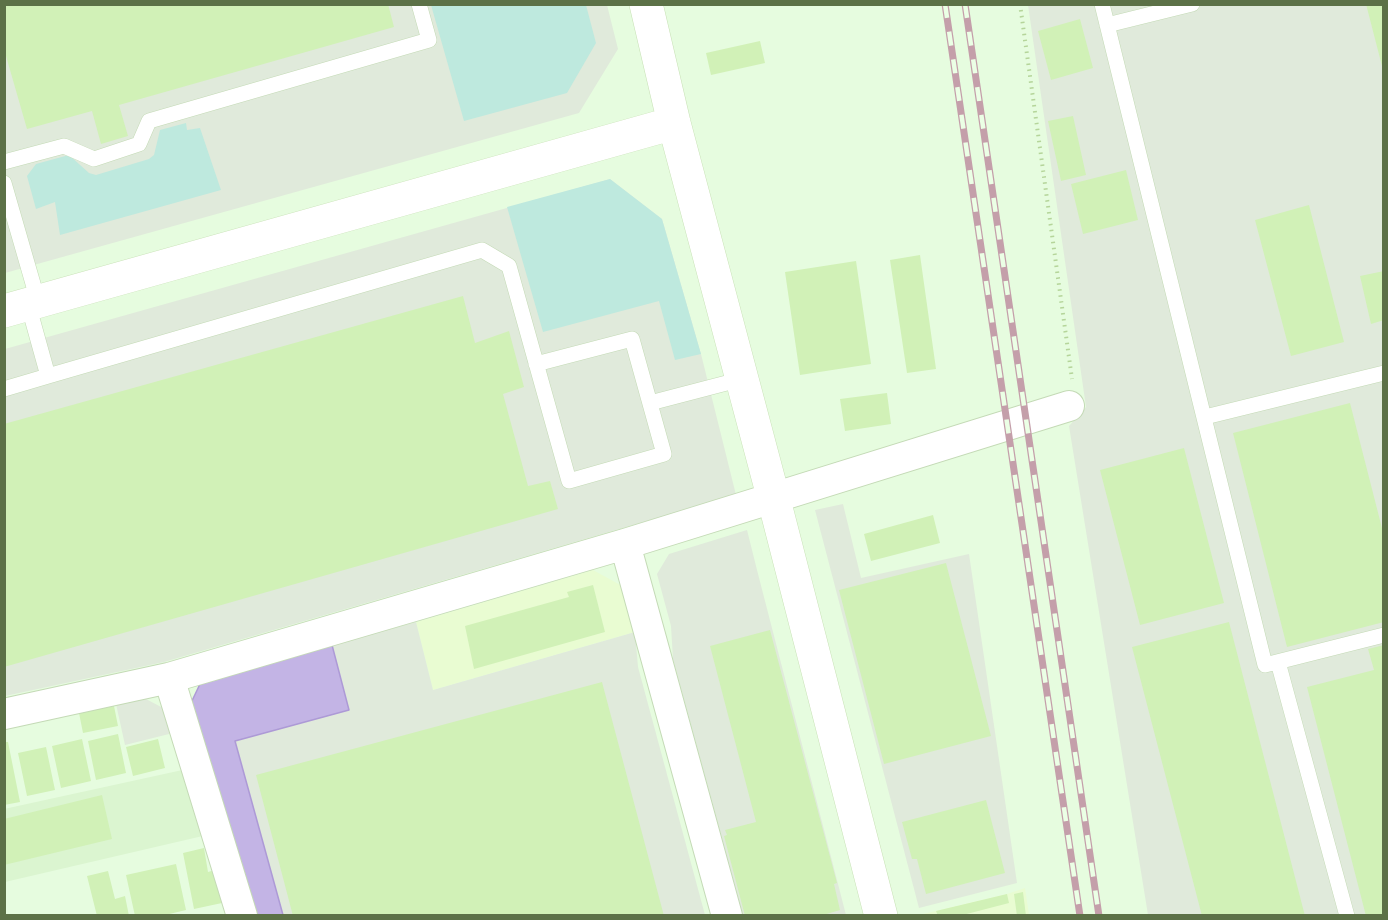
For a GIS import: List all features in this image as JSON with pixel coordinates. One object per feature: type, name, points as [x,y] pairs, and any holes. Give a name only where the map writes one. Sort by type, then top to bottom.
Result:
[{"type":"street","points":[[646,4],[674,123],[881,915]]},
{"type":"street","points":[[24,306],[674,123]]},
{"type":"street","points":[[4,714],[170,678],[624,544],[1069,406]]},
{"type":"street","points":[[624,544],[727,915]]},
{"type":"street","points":[[170,678],[242,915]]},
{"type":"lane","points":[[4,162],[64,146],[94,159],[139,144],[150,121],[429,40],[419,4]]},
{"type":"lane","points":[[1102,4],[1264,665],[1383,635]]},
{"type":"lane","points":[[1107,25],[1192,4]]},
{"type":"lane","points":[[4,183],[24,306],[48,376]]},
{"type":"lane","points":[[4,389],[482,250],[509,266],[568,481],[664,454],[632,339],[536,364]]},
{"type":"lane","points":[[1205,417],[1383,373]]},
{"type":"lane","points":[[650,403],[742,379]]},
{"type":"lane","points":[[1278,662],[1347,915]]},
{"type":"path","points":[[1020,4],[1075,402],[1069,406]]},
{"type":"shaded area","points":[[5,5],[607,5],[618,49],[579,113],[5,273]]},
{"type":"shaded area","points":[[431,5],[586,5],[596,43],[567,93],[464,121]]},
{"type":"shaded area","points":[[1028,5],[1383,5],[1383,915],[1148,915],[1069,426],[1086,407]]},
{"type":"shaded area","points":[[186,123],[187,130],[200,128],[221,190],[60,235],[55,202],[36,209],[27,176],[36,164],[69,155],[89,173],[96,175],[149,159],[154,155],[160,130]]},
{"type":"shaded area","points":[[610,179],[662,219],[701,354],[736,495],[164,662],[5,696],[5,349]]},
{"type":"shaded area","points":[[610,179],[662,219],[701,354],[675,360],[659,301],[543,332],[507,207]]},
{"type":"shaded area","points":[[843,504],[861,578],[969,554],[1017,883],[919,908],[815,510]]},
{"type":"shaded area","points":[[747,530],[846,915],[743,915],[673,659],[671,626],[657,574],[669,554]]},
{"type":"shaded area","points":[[593,570],[624,587],[635,632],[433,690],[416,622]]},
{"type":"shaded area","points":[[416,622],[433,690],[635,632],[638,667],[705,915],[283,915],[235,741],[349,710],[332,645]]},
{"type":"shaded area","points":[[332,645],[349,710],[235,741],[283,915],[253,915],[190,705],[200,684]]},
{"type":"shaded area","points":[[144,698],[165,709],[173,733],[125,745],[116,704]]},
{"type":"shaded area","points":[[187,769],[207,835],[5,882],[4,809]]},
{"type":"shaded area","points":[[1025,888],[1029,915],[919,915],[1007,894]]},
{"type":"building","points":[[4,4],[388,4],[394,27],[119,105],[128,136],[101,144],[92,111],[27,129],[4,49]]},
{"type":"building","points":[[1366,4],[1384,4],[1384,70],[1383,70]]},
{"type":"building","points":[[1080,19],[1093,68],[1051,80],[1038,31]]},
{"type":"building","points":[[760,41],[765,63],[711,75],[706,53]]},
{"type":"building","points":[[1073,116],[1086,175],[1061,181],[1048,121]]},
{"type":"building","points":[[1126,170],[1138,220],[1083,234],[1071,184]]},
{"type":"building","points":[[1309,205],[1344,342],[1291,356],[1255,220]]},
{"type":"building","points":[[920,255],[936,369],[907,373],[890,260]]},
{"type":"building","points":[[856,261],[871,364],[800,375],[785,272]]},
{"type":"building","points":[[1384,271],[1384,320],[1371,324],[1360,276]]},
{"type":"building","points":[[463,296],[475,343],[509,331],[524,387],[503,394],[528,486],[550,481],[558,509],[4,667],[4,424]]},
{"type":"building","points":[[887,393],[891,424],[845,431],[840,399]]},
{"type":"building","points":[[1350,403],[1384,536],[1384,622],[1287,647],[1233,433]]},
{"type":"building","points":[[1184,448],[1224,603],[1140,625],[1100,470]]},
{"type":"building","points":[[933,515],[940,543],[871,561],[864,534]]},
{"type":"building","points":[[946,563],[991,736],[884,764],[839,590]]},
{"type":"building","points":[[593,585],[605,632],[474,669],[465,626],[569,597],[567,592]]},
{"type":"building","points":[[1229,622],[1305,916],[1202,916],[1132,647]]},
{"type":"building","points":[[770,630],[837,883],[834,884],[840,910],[820,916],[745,916],[724,836],[727,835],[725,830],[756,822],[710,646]]},
{"type":"building","points":[[1384,645],[1384,916],[1366,916],[1307,687],[1374,670],[1368,649]]},
{"type":"building","points":[[602,682],[664,916],[293,916],[256,775]]},
{"type":"building","points":[[114,706],[118,726],[83,733],[79,713]]},
{"type":"building","points":[[118,734],[126,773],[96,780],[88,741]]},
{"type":"building","points":[[82,739],[91,781],[61,788],[52,746]]},
{"type":"building","points":[[158,739],[165,768],[133,776],[126,747]]},
{"type":"building","points":[[4,742],[8,742],[20,802],[4,805]]},
{"type":"building","points":[[46,747],[55,790],[27,796],[18,753]]},
{"type":"building","points":[[102,795],[112,839],[4,865],[4,819]]},
{"type":"building","points":[[986,800],[1005,873],[926,894],[917,859],[912,859],[902,822]]},
{"type":"building","points":[[204,848],[208,872],[215,870],[222,903],[194,909],[183,853]]},
{"type":"building","points":[[176,864],[186,910],[161,916],[135,916],[126,875]]},
{"type":"building","points":[[108,871],[115,899],[125,896],[129,916],[97,916],[87,876]]},
{"type":"building","points":[[1023,892],[1026,916],[1017,916],[1014,894]]},
{"type":"building","points":[[1007,894],[1009,903],[959,916],[938,916],[936,911]]},
{"type":"railway","points":[[945,4],[1080,916]]},
{"type":"railway","points":[[965,4],[1099,916]]}]
